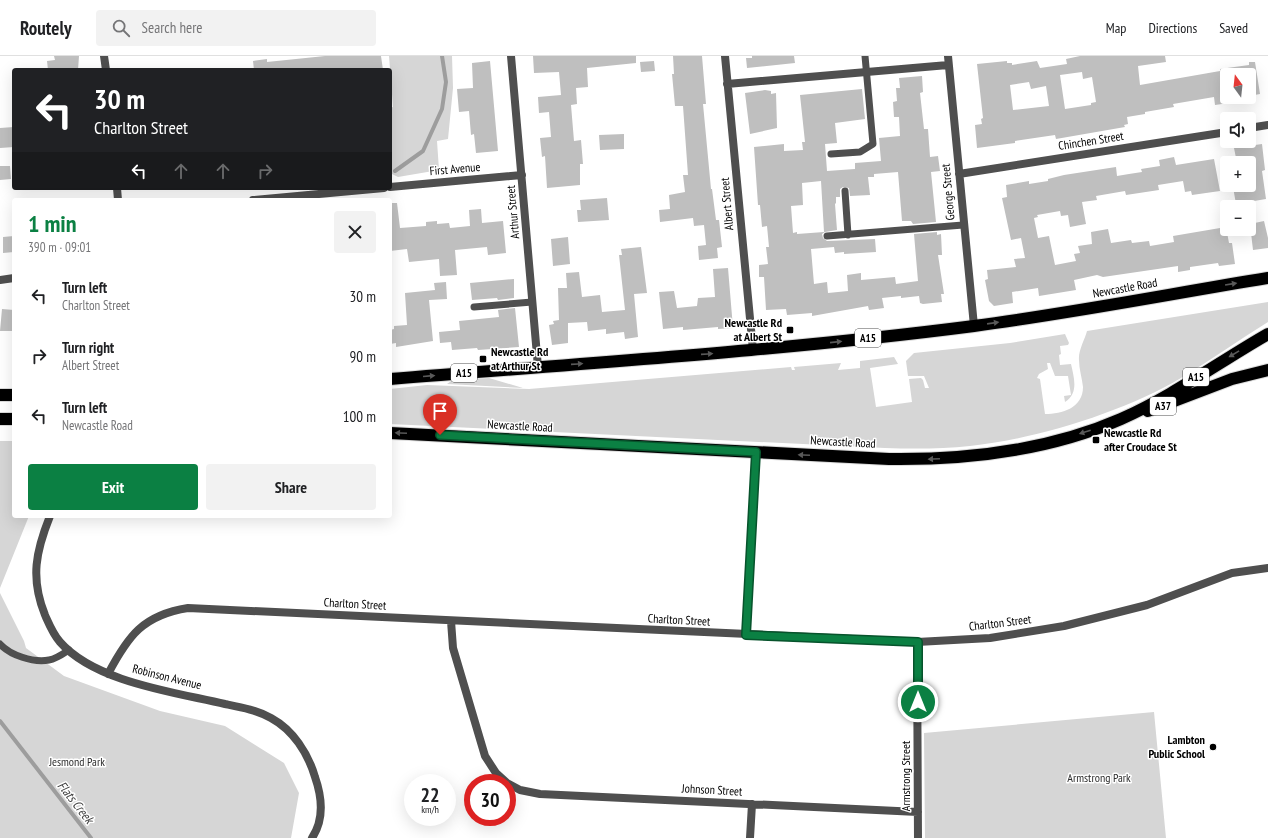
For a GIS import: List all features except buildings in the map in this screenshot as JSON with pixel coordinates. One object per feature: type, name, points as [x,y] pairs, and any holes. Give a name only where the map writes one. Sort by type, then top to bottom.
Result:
[{"type":"highway","name":"Newcastle Road","points":[[392,379],[753,350],[974,326],[1123,303],[1268,278]]},
{"type":"highway","name":"Newcastle Road","points":[[392,433],[912,459],[973,456],[1025,448],[1062,440],[1122,419],[1173,392],[1268,334]]},
{"type":"highway","name":"A37","points":[[1122,419],[1158,408],[1232,379],[1268,370]]},
{"type":"highway","points":[[0,395],[12,395]]},
{"type":"highway","points":[[0,419],[12,419]]},
{"type":"street","points":[[104,56],[106,68]]},
{"type":"street","name":"Arthur Street","points":[[512,56],[538,367]]},
{"type":"street","name":"Albert Street","points":[[725,56],[753,350]]},
{"type":"street","name":"George Street","points":[[948,56],[958,174],[974,326]]},
{"type":"street","points":[[727,84],[948,65]]},
{"type":"street","points":[[1256,127],[1268,125]]},
{"type":"street","name":"Chinchen Street","points":[[958,174],[1220,133]]},
{"type":"street","name":"First Avenue","points":[[392,187],[522,175]]},
{"type":"street","points":[[275,198],[362,190]]},
{"type":"street","points":[[0,280],[12,278]]},
{"type":"street","points":[[746,635],[756,452]]},
{"type":"street","name":"Robinson Avenue","points":[[49,518],[40,540],[35,572],[42,607],[51,628],[59,641],[82,662],[108,674],[130,681],[258,712],[281,724],[300,744],[314,771],[319,788],[321,804],[314,835]]},
{"type":"street","name":"Charlton Street","points":[[108,674],[120,652],[136,632],[147,622],[161,614],[175,610],[205,608],[451,621],[918,642],[1004,636],[1064,626],[1147,605],[1232,573],[1268,568]]},
{"type":"street","name":"Johnson Street","points":[[451,621],[453,648],[485,756],[497,774]]},
{"type":"street","name":"Armstrong Street","points":[[918,642],[918,838]]},
{"type":"street","name":"Johnson Street","points":[[516,788],[540,794],[918,812]]},
{"type":"street","points":[[750,838],[752,804]]},
{"type":"street","points":[[314,835],[323,838]]},
{"type":"lane","points":[[831,154],[860,152],[873,144],[865,56]]},
{"type":"lane","points":[[845,191],[848,235]]},
{"type":"lane","points":[[827,236],[963,225]]},
{"type":"lane","points":[[474,307],[532,302]]},
{"type":"lane","points":[[0,644],[4,649],[34,660],[50,660],[68,650]]},
{"type":"green space","points":[[389,56],[452,56],[453,88],[448,139],[437,141],[439,170],[398,177],[392,174],[393,107],[392,68],[390,68]]},
{"type":"green space","points":[[1268,302],[1268,322],[1181,378],[1158,390],[1107,413],[1079,422],[1023,437],[970,446],[949,448],[896,448],[392,424],[392,389],[427,385],[529,389],[791,367],[792,370],[795,370],[794,367],[841,363],[838,370],[860,368],[860,361],[894,357],[898,364],[870,368],[876,407],[912,402],[909,379],[921,378],[925,388],[929,388],[924,376],[908,376],[906,361],[914,353],[1010,343],[1065,334],[1069,343],[1068,345],[1060,346],[1060,365],[1071,364],[1074,385],[1072,394],[1065,402],[1064,396],[1071,395],[1068,376],[1055,376],[1050,363],[1047,363],[1048,369],[1039,374],[1037,378],[1040,379],[1045,414],[1052,414],[1064,411],[1075,405],[1082,394],[1083,387],[1079,367],[1079,356],[1087,331]]},
{"type":"green space","points":[[489,378],[523,388],[447,384],[451,381]]},
{"type":"green space","points":[[0,441],[12,441],[12,518],[28,518],[0,588]]},
{"type":"green space","name":"Jesmond Park","points":[[0,593],[26,648],[64,676],[160,711],[225,726],[284,763],[299,793],[291,838],[0,838]]},
{"type":"green space","name":"Armstrong Park","points":[[1154,712],[1166,838],[925,838],[924,733]]},
{"type":"waterway","points":[[395,171],[423,151],[442,109],[446,82],[442,56]]},
{"type":"waterway","name":"Flats Creek","points":[[0,721],[91,838]]},
{"type":"place","name":"Newcastle Rd at Albert St","points":[[790,330]]},
{"type":"place","name":"Newcastle Rd at Arthur St","points":[[483,359]]},
{"type":"place","name":"Newcastle Rd after Croudace St","points":[[1096,440]]},
{"type":"place","name":"Lambton Public School","points":[[1213,747]]},
{"type":"route","points":[[440,435],[756,452],[746,635],[918,642],[918,702]]}]
